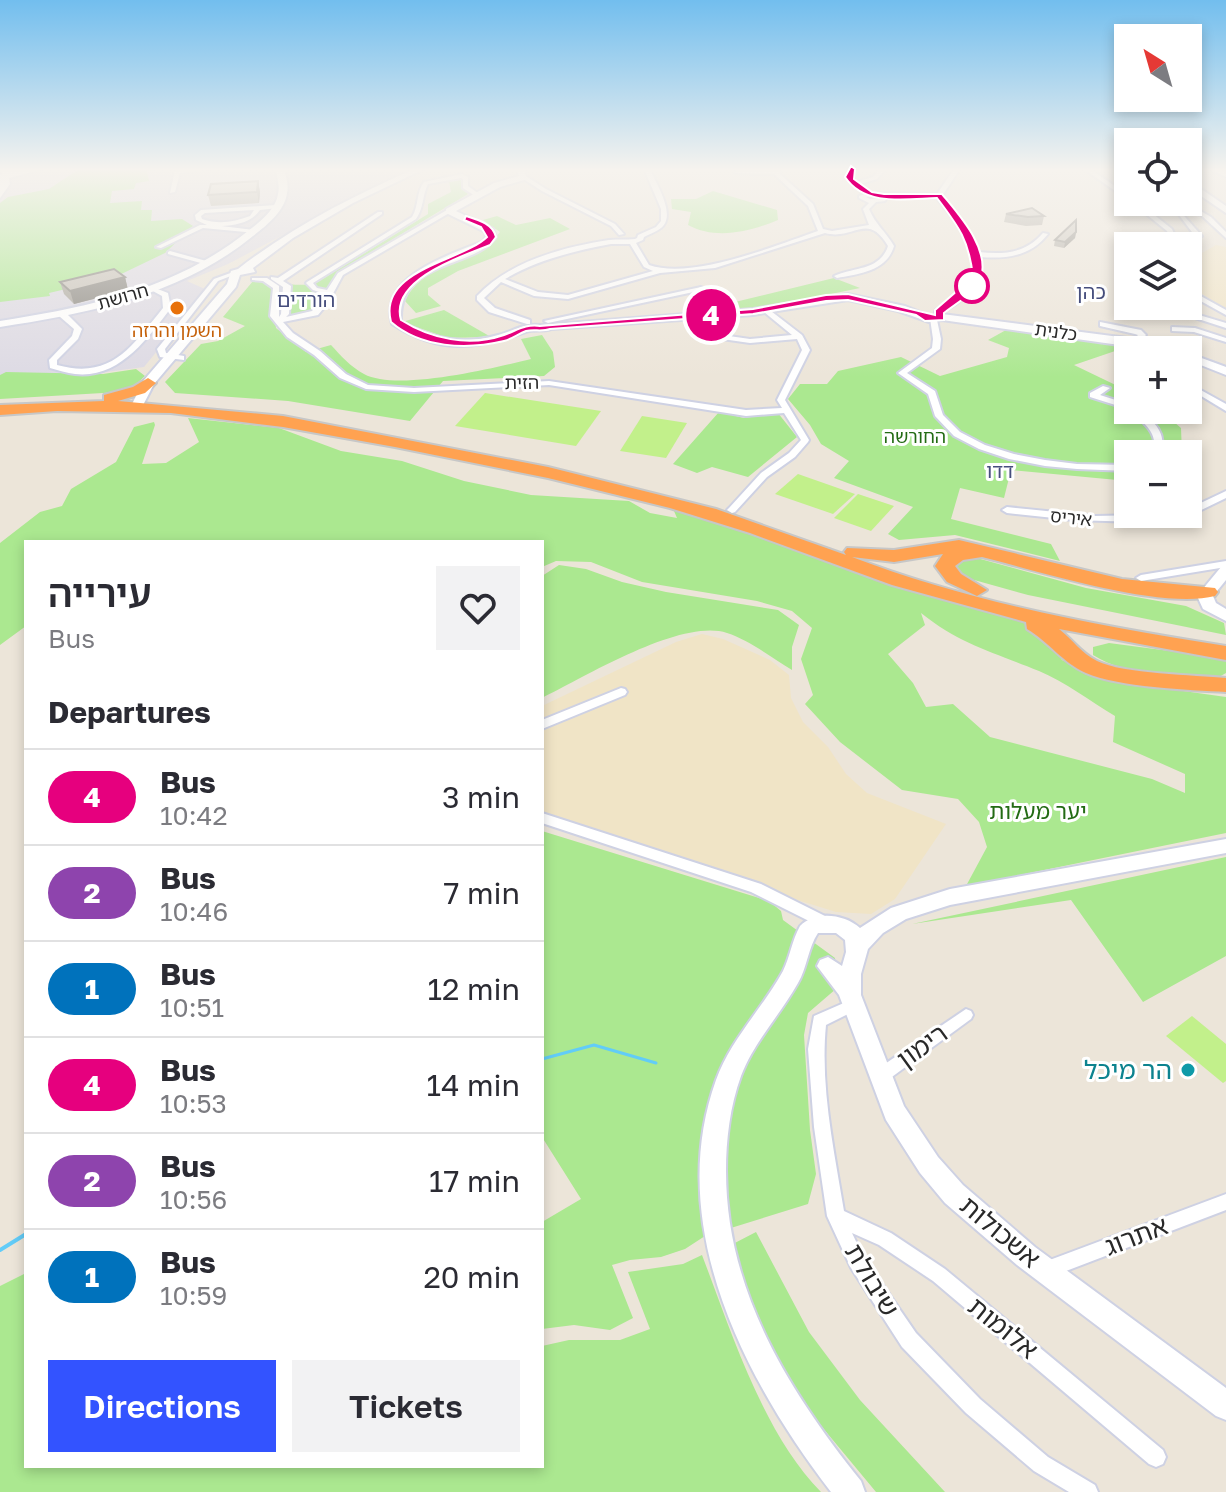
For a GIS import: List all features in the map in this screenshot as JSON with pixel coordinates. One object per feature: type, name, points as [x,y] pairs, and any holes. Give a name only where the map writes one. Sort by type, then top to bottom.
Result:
[{"type":"highway","points":[[0,403],[108,399],[146,394],[218,412],[316,425],[645,495],[714,515],[899,581],[995,608],[1118,635],[1226,653]]},
{"type":"highway","points":[[0,410],[146,394],[184,402],[297,412],[618,478],[732,510],[977,590],[1060,611],[1226,640]]},
{"type":"highway","points":[[854,552],[894,556],[959,546],[1107,583],[1220,594]]},
{"type":"highway","points":[[977,590],[948,572],[945,566],[949,558],[964,553],[982,554],[1087,584],[1191,599],[1220,594]]},
{"type":"highway","points":[[995,608],[1048,632],[1087,665],[1116,674],[1219,686]]},
{"type":"highway","points":[[1116,674],[1086,661],[1079,648],[1090,638],[1118,635]]},
{"type":"street","points":[[159,247],[176,239]]},
{"type":"street","name":"חרושת","points":[[0,324],[62,314],[153,289],[236,248],[247,239]]},
{"type":"street","points":[[248,275],[289,239]]},
{"type":"street","points":[[146,394],[232,285],[298,239]]},
{"type":"street","points":[[279,281],[342,239]]},
{"type":"street","points":[[329,293],[315,289],[309,283],[381,239]]},
{"type":"street","points":[[280,321],[315,313],[340,274],[401,239]]},
{"type":"street","name":"כלנית","points":[[490,239],[487,243],[434,260],[398,287],[386,306],[384,314],[387,324],[418,339],[452,347],[494,346],[520,337],[529,326],[767,310],[826,298],[848,297],[919,313],[922,317],[938,316],[1114,342]]},
{"type":"street","points":[[529,326],[492,310],[480,298],[501,280],[545,259],[614,239]]},
{"type":"street","points":[[623,239],[633,243],[646,266],[660,271]]},
{"type":"street","points":[[633,243],[639,239]]},
{"type":"street","points":[[501,280],[537,294],[568,297],[660,271],[723,265],[803,239]]},
{"type":"street","points":[[837,276],[865,270],[886,258],[891,246],[887,239]]},
{"type":"street","points":[[969,239],[975,254],[977,277],[972,286],[938,316],[936,349],[902,373],[932,393],[939,420],[960,437],[986,449],[1086,470],[1114,469]]},
{"type":"street","points":[[975,254],[1004,256],[1019,253],[1039,244],[1042,239]]},
{"type":"street","points":[[170,253],[208,263]]},
{"type":"street","points":[[248,275],[279,281],[287,286],[285,314],[280,321]]},
{"type":"street","points":[[248,275],[265,279],[277,287],[274,316],[280,321]]},
{"type":"street","points":[[62,314],[78,329],[75,337],[53,360],[53,366],[73,370],[105,369],[120,363],[167,308],[165,295],[153,289]]},
{"type":"street","points":[[549,324],[701,289]]},
{"type":"street","points":[[1202,299],[1226,313]]},
{"type":"street","points":[[732,510],[764,475],[792,455],[805,440],[781,400],[805,355],[799,337],[767,310]]},
{"type":"street","points":[[1202,318],[1226,326]]},
{"type":"street","name":"הזית","points":[[280,321],[290,335],[343,376],[366,387],[414,390],[549,383],[615,390],[746,413],[787,410]]},
{"type":"street","points":[[1103,324],[1138,332],[1141,336]]},
{"type":"street","points":[[1175,329],[1195,330],[1225,339]]},
{"type":"street","points":[[715,336],[750,341],[799,337]]},
{"type":"street","points":[[1202,362],[1226,371]]},
{"type":"street","points":[[1106,388],[1093,395],[1114,402]]},
{"type":"street","points":[[1202,393],[1226,408]]},
{"type":"street","points":[[1148,424],[1160,440]]},
{"type":"street","name":"איריס","points":[[1202,506],[1226,494]]},
{"type":"street","name":"איריס","points":[[1007,510],[1085,521],[1114,521]]},
{"type":"street","points":[[1141,578],[1199,569],[1210,571],[1220,594]]},
{"type":"street","points":[[544,724],[621,692]]},
{"type":"street","points":[[544,819],[750,885],[849,931],[856,952]]},
{"type":"street","points":[[850,1492],[818,1454],[767,1373],[732,1295],[715,1222],[712,1153],[724,1090],[750,1032],[800,961],[803,941],[811,927],[850,923],[950,897],[1226,846]]},
{"type":"street","points":[[781,901],[799,919],[810,958],[826,966]]},
{"type":"street","points":[[789,980],[805,969],[846,964],[875,926],[901,912]]},
{"type":"street","name":"אשכולות","points":[[852,1000],[849,975],[856,952]]},
{"type":"street","name":"אשכולות","points":[[826,966],[841,979],[852,1000],[879,1077],[909,1138],[929,1165],[985,1224],[1226,1406]]},
{"type":"street","name":"שיבולת","points":[[852,1000],[819,1021],[816,1049],[822,1127],[836,1216],[857,1262],[909,1340],[973,1406],[1041,1464],[1088,1492]]},
{"type":"street","name":"רימון","points":[[879,1077],[966,1015]]},
{"type":"street","name":"אתרוג","points":[[1045,1270],[1226,1202]]},
{"type":"street","name":"אלומות","points":[[836,1216],[885,1239],[939,1275],[1156,1457]]},
{"type":"shaded area","points":[[0,239],[276,239],[187,281],[207,290],[144,367],[0,386]]},
{"type":"shaded area","points":[[1216,245],[1226,247],[1226,310],[1202,294],[1202,253]]},
{"type":"shaded area","points":[[702,634],[723,639],[770,660],[789,675],[791,698],[803,722],[828,747],[846,774],[867,793],[946,824],[895,899],[871,914],[836,912],[544,822],[544,705],[676,642]]},
{"type":"green space","points":[[0,239],[180,239],[165,253],[113,278],[49,293],[50,296],[0,302]]},
{"type":"green space","points":[[388,239],[394,239],[337,273],[315,310],[275,319],[276,328],[306,352],[331,345],[350,365],[364,374],[379,379],[422,380],[494,368],[531,359],[521,339],[542,335],[553,352],[555,367],[544,376],[443,381],[410,421],[288,401],[175,393],[165,382],[201,344],[218,341],[245,326],[223,317],[253,281],[299,285],[316,283]]},
{"type":"green space","points":[[493,239],[544,239],[458,271],[428,288],[428,295],[441,306],[416,313],[405,301],[424,278]]},
{"type":"green space","points":[[834,278],[860,288],[768,307],[685,314]]},
{"type":"green space","points":[[444,310],[491,337],[448,338],[402,322]]},
{"type":"green space","name":"החורשה","points":[[1006,330],[1114,345],[1114,351],[1074,365],[1114,384],[1114,424],[1176,424],[1181,428],[1181,440],[1114,440],[1114,480],[1011,470],[1004,498],[960,488],[951,519],[1051,544],[1060,561],[955,535],[899,540],[888,534],[913,507],[834,478],[849,461],[821,444],[788,399],[800,384],[827,384],[838,371],[901,357],[940,376],[1007,357],[1009,348],[988,340]]},
{"type":"green space","points":[[136,369],[145,376],[134,386],[120,392],[0,399],[0,375],[6,372],[103,374]]},
{"type":"green space","points":[[485,393],[601,411],[576,446],[455,426]]},
{"type":"green space","points":[[719,412],[744,418],[778,413],[797,437],[748,477],[712,467],[697,473],[673,464]]},
{"type":"green space","points":[[642,416],[687,423],[666,458],[620,451]]},
{"type":"green space","name":"יער מעלות","points":[[188,418],[279,428],[341,451],[402,461],[464,481],[531,495],[629,501],[650,513],[677,518],[674,511],[640,497],[750,530],[905,588],[1020,621],[1035,628],[1055,646],[1062,660],[1105,680],[1226,697],[1226,833],[966,886],[987,847],[979,822],[958,799],[902,790],[840,742],[805,704],[813,695],[801,659],[812,628],[792,611],[757,601],[642,582],[591,562],[556,561],[544,566],[544,540],[24,540],[24,627],[0,645],[0,543],[40,512],[62,506],[71,489],[116,462],[134,427],[154,422],[155,425],[142,464],[166,463],[199,442]],"holes":[[[921,613],[950,633],[1049,675],[1115,716],[1113,742],[1185,774],[1185,793],[1152,779],[990,737],[953,704],[926,707],[913,683],[888,654],[925,625]]]},
{"type":"green space","points":[[798,474],[855,494],[833,514],[775,494]]},
{"type":"green space","points":[[858,494],[894,506],[871,531],[834,518]]},
{"type":"green space","points":[[973,557],[1086,588],[1186,606],[1224,623],[1226,635],[1028,595],[967,578],[955,571],[955,561]]},
{"type":"green space","points":[[559,565],[586,569],[622,582],[666,592],[778,610],[799,625],[792,647],[792,670],[735,636],[708,631],[660,641],[544,697],[544,575]]},
{"type":"green space","points":[[1109,643],[1223,658],[1226,659],[1226,673],[1219,677],[1171,675],[1122,667],[1093,655],[1093,647]]},
{"type":"green space","points":[[544,832],[769,901],[781,911],[783,920],[835,958],[837,988],[808,1013],[804,1035],[816,1174],[808,1204],[705,1236],[685,1249],[661,1257],[612,1265],[633,1318],[610,1330],[574,1325],[544,1329],[544,1221],[581,1199],[544,1140]]},
{"type":"green space","points":[[1226,857],[1226,956],[1143,1002],[1071,900],[912,924]]},
{"type":"green space","points":[[1192,1016],[1226,1044],[1226,1081],[1223,1083],[1166,1036]]},
{"type":"green space","points":[[756,1232],[809,1332],[860,1400],[945,1492],[876,1492],[788,1386],[729,1246]]},
{"type":"green space","points":[[702,1255],[737,1348],[766,1411],[800,1468],[821,1492],[0,1492],[0,1286],[24,1274],[24,1468],[544,1468],[544,1346],[569,1340],[620,1340],[650,1329],[628,1272],[683,1264]]},
{"type":"building","points":[[114,269],[125,277],[70,291],[60,282]]},
{"type":"waterway","points":[[544,1058],[594,1045],[656,1063]]},
{"type":"waterway","points":[[0,1250],[24,1235]]},
{"type":"bus line","name":"4","points":[[490,239],[487,243],[432,266],[405,288],[395,306],[396,322],[415,334],[438,341],[474,344],[505,338],[528,327],[541,329],[753,312],[826,298],[848,297],[919,313],[925,319],[933,320],[941,318],[939,312],[972,286],[977,277],[975,251],[969,239]]},
{"type":"place","name":"השמן והרזה","points":[[177,308]]},
{"type":"place","name":"הר מיכל","points":[[1188,1070]]},
{"type":"district","name":"כהן","points":[[1091,292]]},
{"type":"district","name":"הורדים","points":[[306,300]]},
{"type":"district","name":"דדו","points":[[1000,471]]}]
